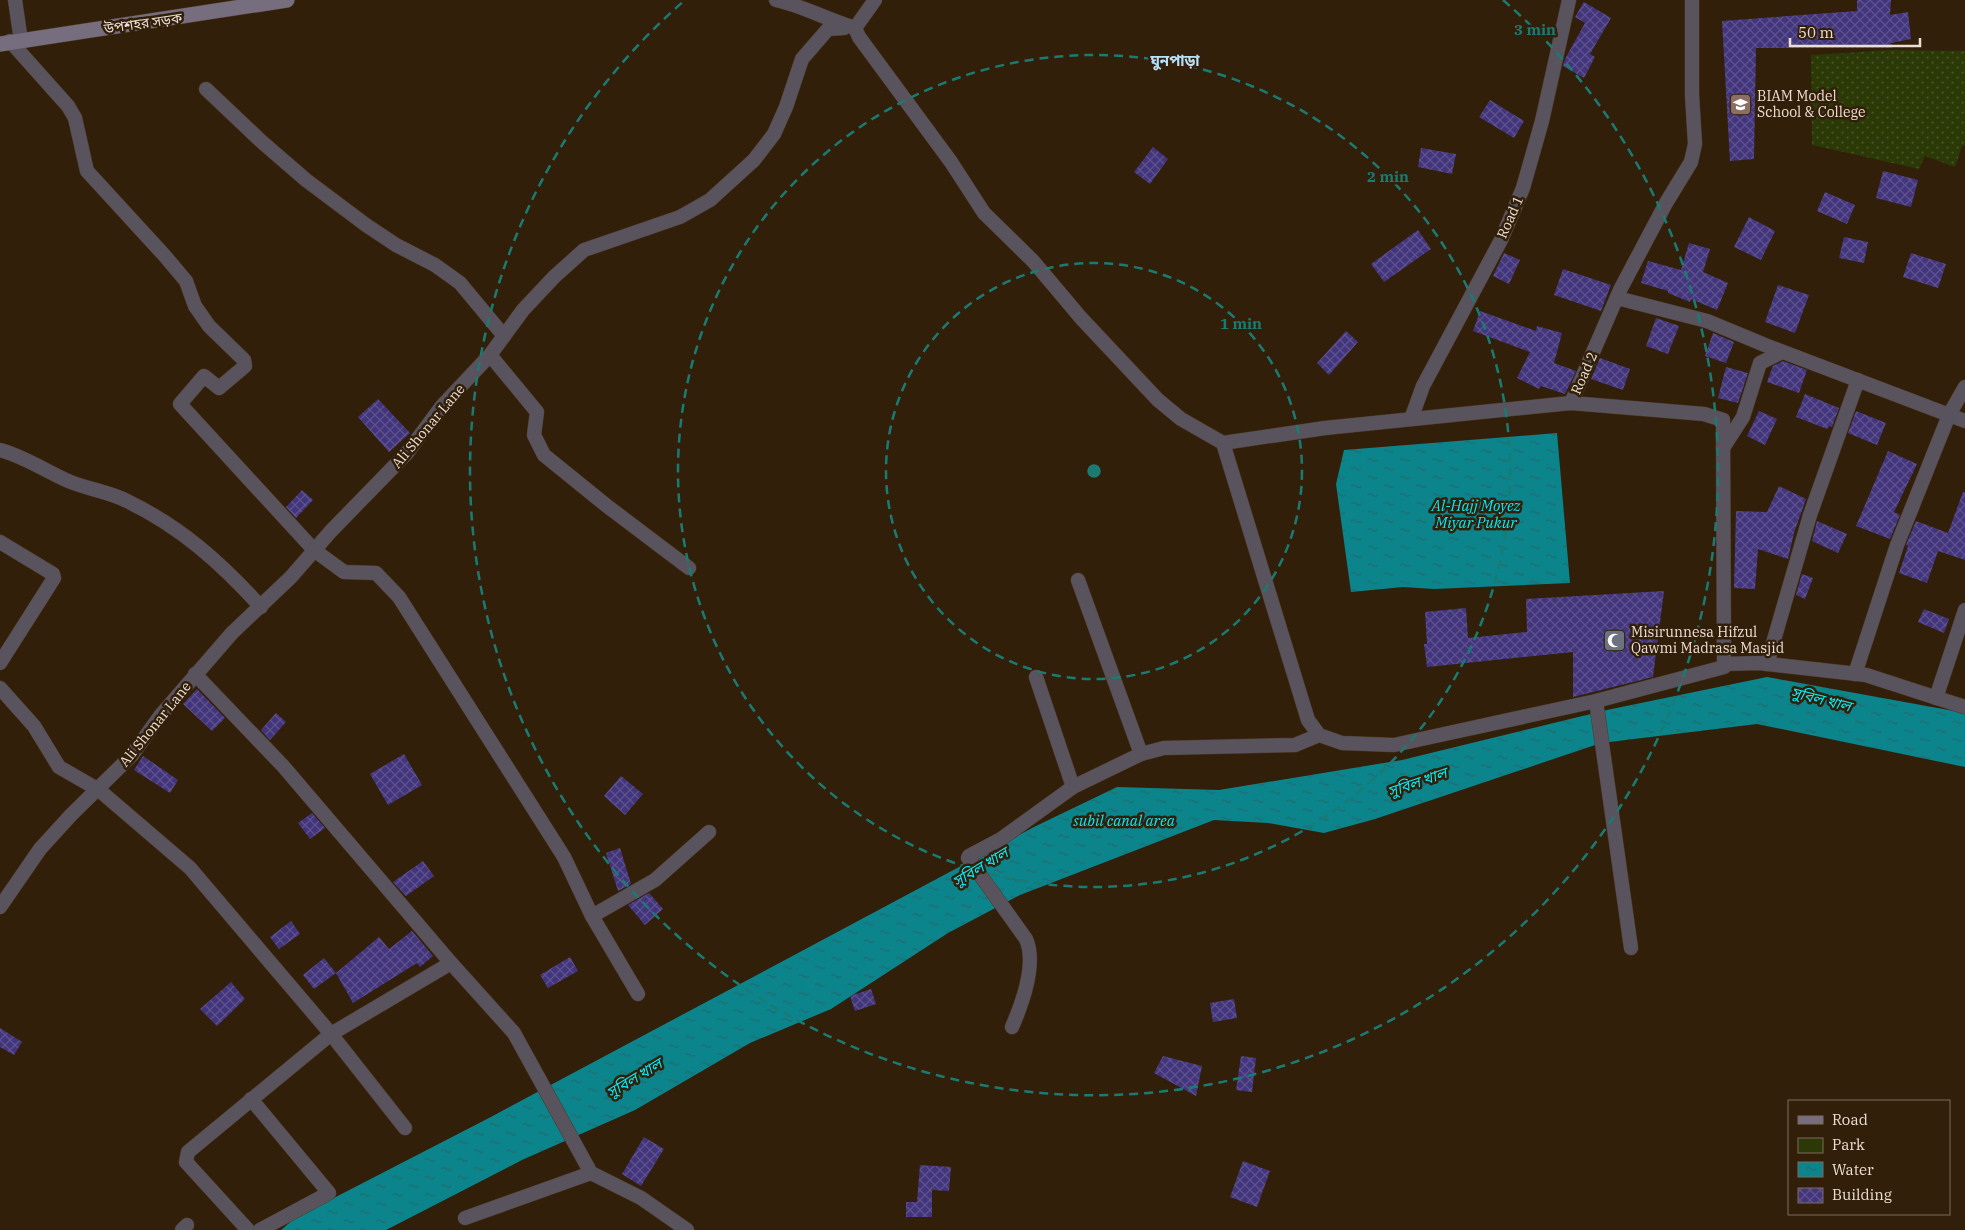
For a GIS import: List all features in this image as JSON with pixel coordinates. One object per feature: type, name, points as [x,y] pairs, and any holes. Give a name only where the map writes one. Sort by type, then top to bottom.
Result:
[{"type":"main road","name":"উপশহর সড়ক","points":[[10,42],[220,6],[287,0]]},
{"type":"street","points":[[15,0],[10,42],[68,106],[75,118],[87,171],[186,281],[195,306],[208,326],[244,360],[245,366],[219,388],[204,376],[180,404],[314,550],[344,572],[376,572],[399,597],[564,857],[592,916],[638,994]]},
{"type":"street","points":[[776,0],[788,3],[830,21],[855,28]]},
{"type":"street","points":[[855,28],[875,0]]},
{"type":"street","name":"Road 1","points":[[1411,420],[1423,386],[1493,256],[1523,188],[1542,120],[1569,0]]},
{"type":"street","name":"Road 2","points":[[1692,0],[1692,95],[1695,144],[1691,162],[1666,203],[1617,298],[1571,402],[1704,414],[1723,420],[1724,664]]},
{"type":"street","points":[[855,28],[859,37],[952,162],[984,213],[1033,261],[1081,318],[1158,400],[1181,418],[1223,443],[1324,428],[1571,402]]},
{"type":"street","name":"Ali Shonar Lane","points":[[2,900],[40,850],[71,815],[99,790],[132,755],[160,716],[195,674],[219,650],[232,632],[261,606],[407,453],[442,406],[490,355],[523,310],[584,250],[680,217],[710,200],[754,160],[774,134],[786,107],[802,59],[828,29],[855,28]]},
{"type":"street","points":[[206,89],[262,142],[306,180],[366,225],[396,245],[436,265],[460,283],[504,336]]},
{"type":"street","points":[[1617,298],[1708,321],[1782,352],[1965,421]]},
{"type":"street","points":[[1723,448],[1743,417],[1760,363],[1782,352]]},
{"type":"street","points":[[490,355],[537,412],[534,435],[544,455],[607,506],[689,568]]},
{"type":"street","points":[[1767,664],[1810,515],[1858,380]]},
{"type":"street","points":[[1855,674],[1897,545],[1949,415],[1965,387]]},
{"type":"street","points":[[1223,443],[1308,720],[1319,735],[1342,743],[1394,745],[1596,701],[1724,666],[1724,664],[1767,664],[1866,675],[1965,707]]},
{"type":"street","points":[[0,450],[11,453],[67,481],[126,500],[188,536],[234,578],[261,606]]},
{"type":"street","points":[[0,542],[53,574],[54,578],[0,663]]},
{"type":"street","points":[[1078,580],[1142,754]]},
{"type":"street","points":[[1936,698],[1965,610]]},
{"type":"street","points":[[195,674],[283,766],[451,963],[514,1033],[591,1173],[641,1198],[687,1230]]},
{"type":"street","points":[[1036,677],[1073,787]]},
{"type":"street","points":[[0,688],[34,726],[59,767],[99,790],[190,868],[331,1034],[405,1128]]},
{"type":"street","points":[[1596,701],[1631,948]]},
{"type":"street","points":[[1012,1027],[1025,995],[1030,950],[1026,939],[968,858],[969,856],[1001,839],[1073,787],[1142,754],[1164,748],[1295,745],[1319,735]]},
{"type":"street","points":[[592,916],[655,880],[709,832]]},
{"type":"street","points":[[248,1230],[186,1162],[188,1152],[331,1034],[451,963]]},
{"type":"street","points":[[251,1099],[329,1193],[260,1230]]},
{"type":"street","points":[[465,1218],[591,1173]]},
{"type":"green space","points":[[1891,50],[1965,51],[1965,145],[1962,146],[1955,167],[1925,156],[1919,169],[1812,145],[1811,55]]},
{"type":"water","name":"Al-Hajj Moyez Miyar Pukur","points":[[1557,433],[1570,583],[1434,589],[1403,587],[1351,592],[1336,484],[1344,450]]},
{"type":"water","name":"subil canal area","points":[[1767,677],[1965,713],[1965,767],[1757,724],[1601,743],[1375,819],[1324,833],[1268,823],[1214,820],[1020,895],[948,933],[831,1009],[750,1043],[635,1110],[522,1160],[386,1230],[281,1230],[295,1218],[487,1119],[1034,827],[1117,787],[1219,790],[1402,760],[1607,710]]},
{"type":"building","name":"BIAM Model School & College","points":[[1857,0],[1891,0],[1890,15],[1908,12],[1911,39],[1891,43],[1892,48],[1756,48],[1754,159],[1730,161],[1722,21],[1857,11]]},
{"type":"building","points":[[1584,2],[1611,18],[1590,54],[1595,57],[1584,78],[1563,66],[1585,23],[1575,17]]},
{"type":"building","points":[[1490,100],[1524,121],[1514,138],[1479,117]]},
{"type":"building","points":[[1153,147],[1168,159],[1150,184],[1134,172]]},
{"type":"building","points":[[1421,148],[1456,154],[1452,174],[1418,167]]},
{"type":"building","points":[[1883,171],[1918,180],[1911,207],[1876,198]]},
{"type":"building","points":[[1825,192],[1855,205],[1847,224],[1817,211]]},
{"type":"building","points":[[1749,217],[1775,231],[1761,260],[1734,247]]},
{"type":"building","points":[[1418,230],[1431,249],[1384,282],[1371,264]]},
{"type":"building","points":[[1844,237],[1868,242],[1864,263],[1839,258]]},
{"type":"building","points":[[1689,243],[1710,249],[1703,272],[1728,283],[1717,310],[1691,299],[1690,302],[1668,293],[1668,291],[1641,283],[1648,261],[1681,270]]},
{"type":"building","points":[[1504,253],[1520,260],[1509,284],[1493,276]]},
{"type":"building","points":[[1911,253],[1946,264],[1938,288],[1903,277]]},
{"type":"building","points":[[1563,269],[1611,285],[1601,311],[1554,295]]},
{"type":"building","points":[[1778,285],[1809,295],[1795,333],[1765,322]]},
{"type":"building","points":[[1480,311],[1536,331],[1537,326],[1562,333],[1554,363],[1576,371],[1565,394],[1541,386],[1539,389],[1517,378],[1530,352],[1473,331]]},
{"type":"building","points":[[1656,318],[1679,326],[1668,354],[1646,346]]},
{"type":"building","points":[[1346,331],[1358,342],[1329,375],[1317,363]]},
{"type":"building","points":[[1713,333],[1734,342],[1726,363],[1705,356]]},
{"type":"building","points":[[1600,358],[1630,369],[1623,390],[1591,379]]},
{"type":"building","points":[[1783,361],[1807,370],[1799,393],[1767,382],[1773,366]]},
{"type":"building","points":[[1726,367],[1748,373],[1738,403],[1718,398]]},
{"type":"building","points":[[1805,394],[1839,408],[1832,427],[1829,426],[1827,429],[1796,417]]},
{"type":"building","points":[[378,399],[410,433],[389,452],[358,417]]},
{"type":"building","points":[[1759,411],[1777,419],[1765,445],[1747,436]]},
{"type":"building","points":[[1856,411],[1886,423],[1877,445],[1848,433]]},
{"type":"building","points":[[1888,451],[1917,464],[1894,512],[1900,515],[1890,539],[1856,526]]},
{"type":"building","points":[[1779,486],[1806,499],[1794,533],[1788,559],[1758,549],[1755,589],[1734,588],[1736,511],[1767,512]]},
{"type":"building","points":[[302,490],[313,500],[296,518],[286,507]]},
{"type":"building","points":[[1963,492],[1965,492],[1965,560],[1938,551],[1927,583],[1899,573],[1908,546],[1906,545],[1916,521],[1948,533]]},
{"type":"building","points":[[1817,521],[1847,534],[1838,553],[1812,541]]},
{"type":"building","points":[[1802,574],[1813,578],[1805,599],[1796,595]]},
{"type":"building","points":[[1664,591],[1653,677],[1573,697],[1573,652],[1427,667],[1424,644],[1427,644],[1425,612],[1466,608],[1468,638],[1527,632],[1526,599]]},
{"type":"building","points":[[1924,609],[1949,619],[1944,633],[1918,622]]},
{"type":"building","points":[[197,689],[225,718],[212,731],[183,704]]},
{"type":"building","points":[[276,713],[286,722],[270,740],[261,730]]},
{"type":"building","points":[[404,754],[422,785],[388,805],[370,774]]},
{"type":"building","points":[[143,756],[178,780],[170,793],[134,770]]},
{"type":"building","points":[[621,776],[643,794],[625,815],[604,796]]},
{"type":"building","points":[[312,813],[325,828],[310,839],[298,823]]},
{"type":"building","points":[[620,848],[631,884],[618,891],[606,853]]},
{"type":"building","points":[[423,861],[434,876],[406,896],[393,882]]},
{"type":"building","points":[[649,893],[663,909],[645,925],[628,905]]},
{"type":"building","points":[[291,921],[300,934],[279,949],[270,937]]},
{"type":"building","points":[[412,931],[433,956],[420,967],[417,963],[353,1003],[336,973],[379,937],[389,949]]},
{"type":"building","points":[[570,957],[578,971],[548,988],[540,975]]},
{"type":"building","points":[[324,958],[336,973],[314,989],[303,975]]},
{"type":"building","points":[[231,982],[245,999],[217,1026],[200,1009]]},
{"type":"building","points":[[871,989],[876,1004],[855,1011],[850,996]]},
{"type":"building","points":[[1234,999],[1237,1018],[1213,1022],[1210,1003]]},
{"type":"building","points":[[0,1028],[22,1042],[14,1055],[0,1047]]},
{"type":"building","points":[[1163,1056],[1202,1066],[1196,1096],[1154,1073]]},
{"type":"building","points":[[1241,1056],[1256,1058],[1252,1092],[1236,1090]]},
{"type":"building","points":[[644,1137],[664,1149],[641,1186],[622,1174]]},
{"type":"building","points":[[1243,1161],[1270,1171],[1257,1207],[1230,1197]]},
{"type":"building","points":[[920,1165],[951,1167],[949,1191],[932,1190],[932,1217],[906,1217],[906,1202],[917,1202]]},
{"type":"place","name":"BIAM Model School & College","points":[[1741,104]]},
{"type":"place","name":"Misirunnesa Hifzul Qawmi Madrasa Masjid","points":[[1615,640]]},
{"type":"district","name":"ঘুনপাড়া","points":[[1175,60]]},
{"type":"water label","name":"সুবিল খাল","points":[[1821,699]]},
{"type":"water label","name":"সুবিল খাল","points":[[1417,782]]},
{"type":"water label","name":"সুবিল খাল","points":[[980,867]]},
{"type":"water label","name":"সুবিল খাল","points":[[634,1078]]}]
